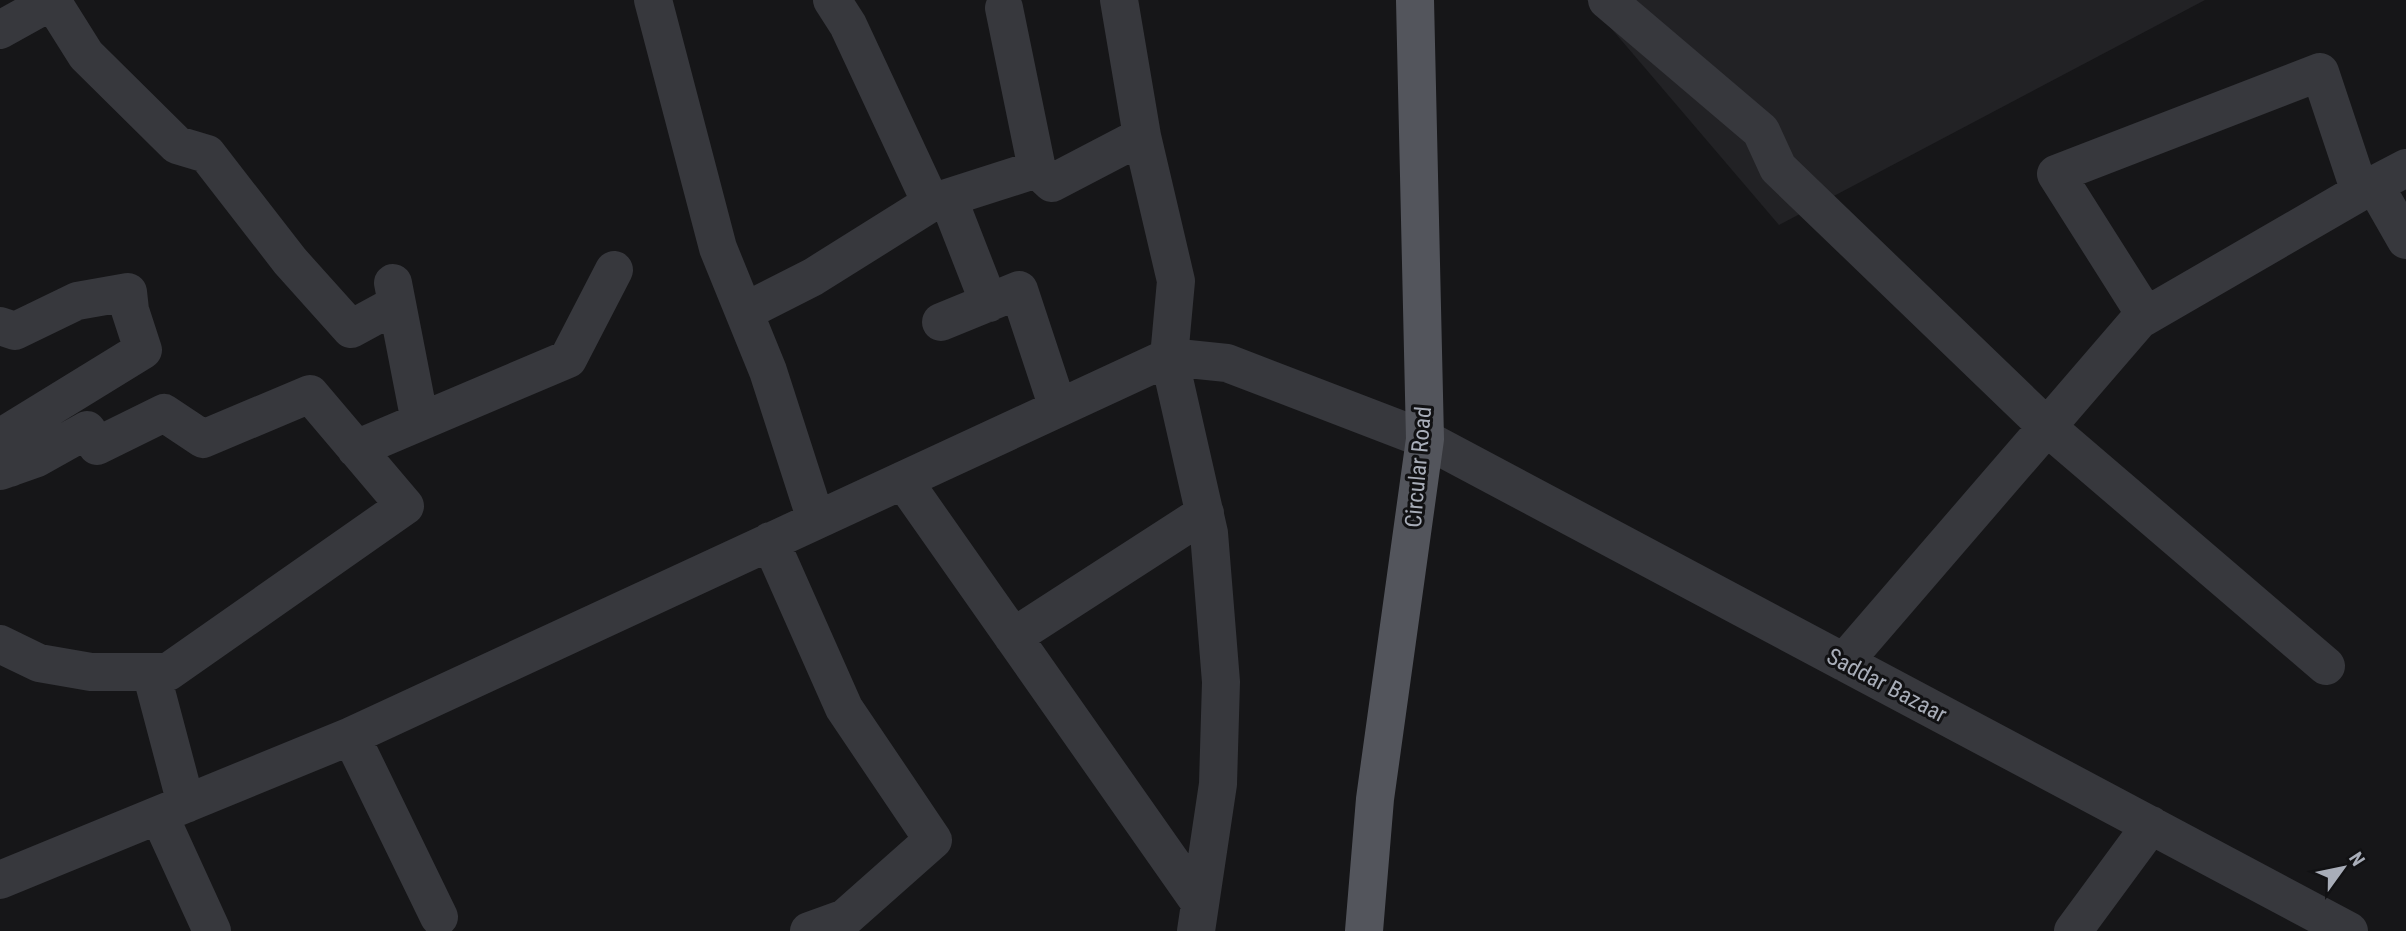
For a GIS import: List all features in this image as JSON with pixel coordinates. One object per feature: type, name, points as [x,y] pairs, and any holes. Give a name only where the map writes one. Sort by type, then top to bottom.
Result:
[{"type":"main road","name":"Circular Road","points":[[1364,931],[1375,799],[1425,439],[1415,0]]},
{"type":"street","points":[[653,0],[718,248],[768,371],[816,520]]},
{"type":"street","points":[[832,0],[848,25],[989,303]]},
{"type":"street","points":[[1119,0],[1142,136],[1176,281],[1169,357],[1209,533],[1222,682],[1218,784],[1198,917]]},
{"type":"street","points":[[1607,0],[1761,131],[1778,169],[2047,427],[2326,666]]},
{"type":"street","points":[[0,30],[46,2],[86,55],[177,145],[207,154],[290,261],[351,329],[395,294],[421,422]]},
{"type":"street","points":[[1004,8],[1037,169],[1052,183],[1142,136]]},
{"type":"street","points":[[2146,316],[2056,174],[2320,72],[2380,181],[2406,240]]},
{"type":"street","points":[[744,313],[813,278],[939,201],[1037,169]]},
{"type":"street","points":[[1844,662],[2139,320],[2380,181]]},
{"type":"street","points":[[356,449],[568,359],[614,270]]},
{"type":"street","points":[[941,322],[1019,290],[1058,408]]},
{"type":"street","points":[[0,326],[15,331],[77,301],[128,292],[130,310],[143,350],[8,433],[5,469],[37,458],[87,430],[97,446],[164,413],[203,439],[310,394],[405,506],[167,672],[91,672],[39,663],[0,644]]},
{"type":"street","points":[[0,880],[351,736],[1169,357]]},
{"type":"street","name":"Saddar Bazaar","points":[[1169,357],[1227,363],[1425,439],[2349,931]]},
{"type":"street","points":[[902,480],[1013,637],[1198,917]]},
{"type":"street","points":[[1013,637],[1205,513]]},
{"type":"street","points":[[770,541],[844,708],[933,840],[845,918],[809,931]]},
{"type":"street","points":[[151,672],[172,809],[212,931]]},
{"type":"street","points":[[351,736],[439,917]]},
{"type":"street","points":[[2073,931],[2151,825]]},
{"type":"shaded area","points":[[1587,0],[2205,0],[1779,225]]}]
